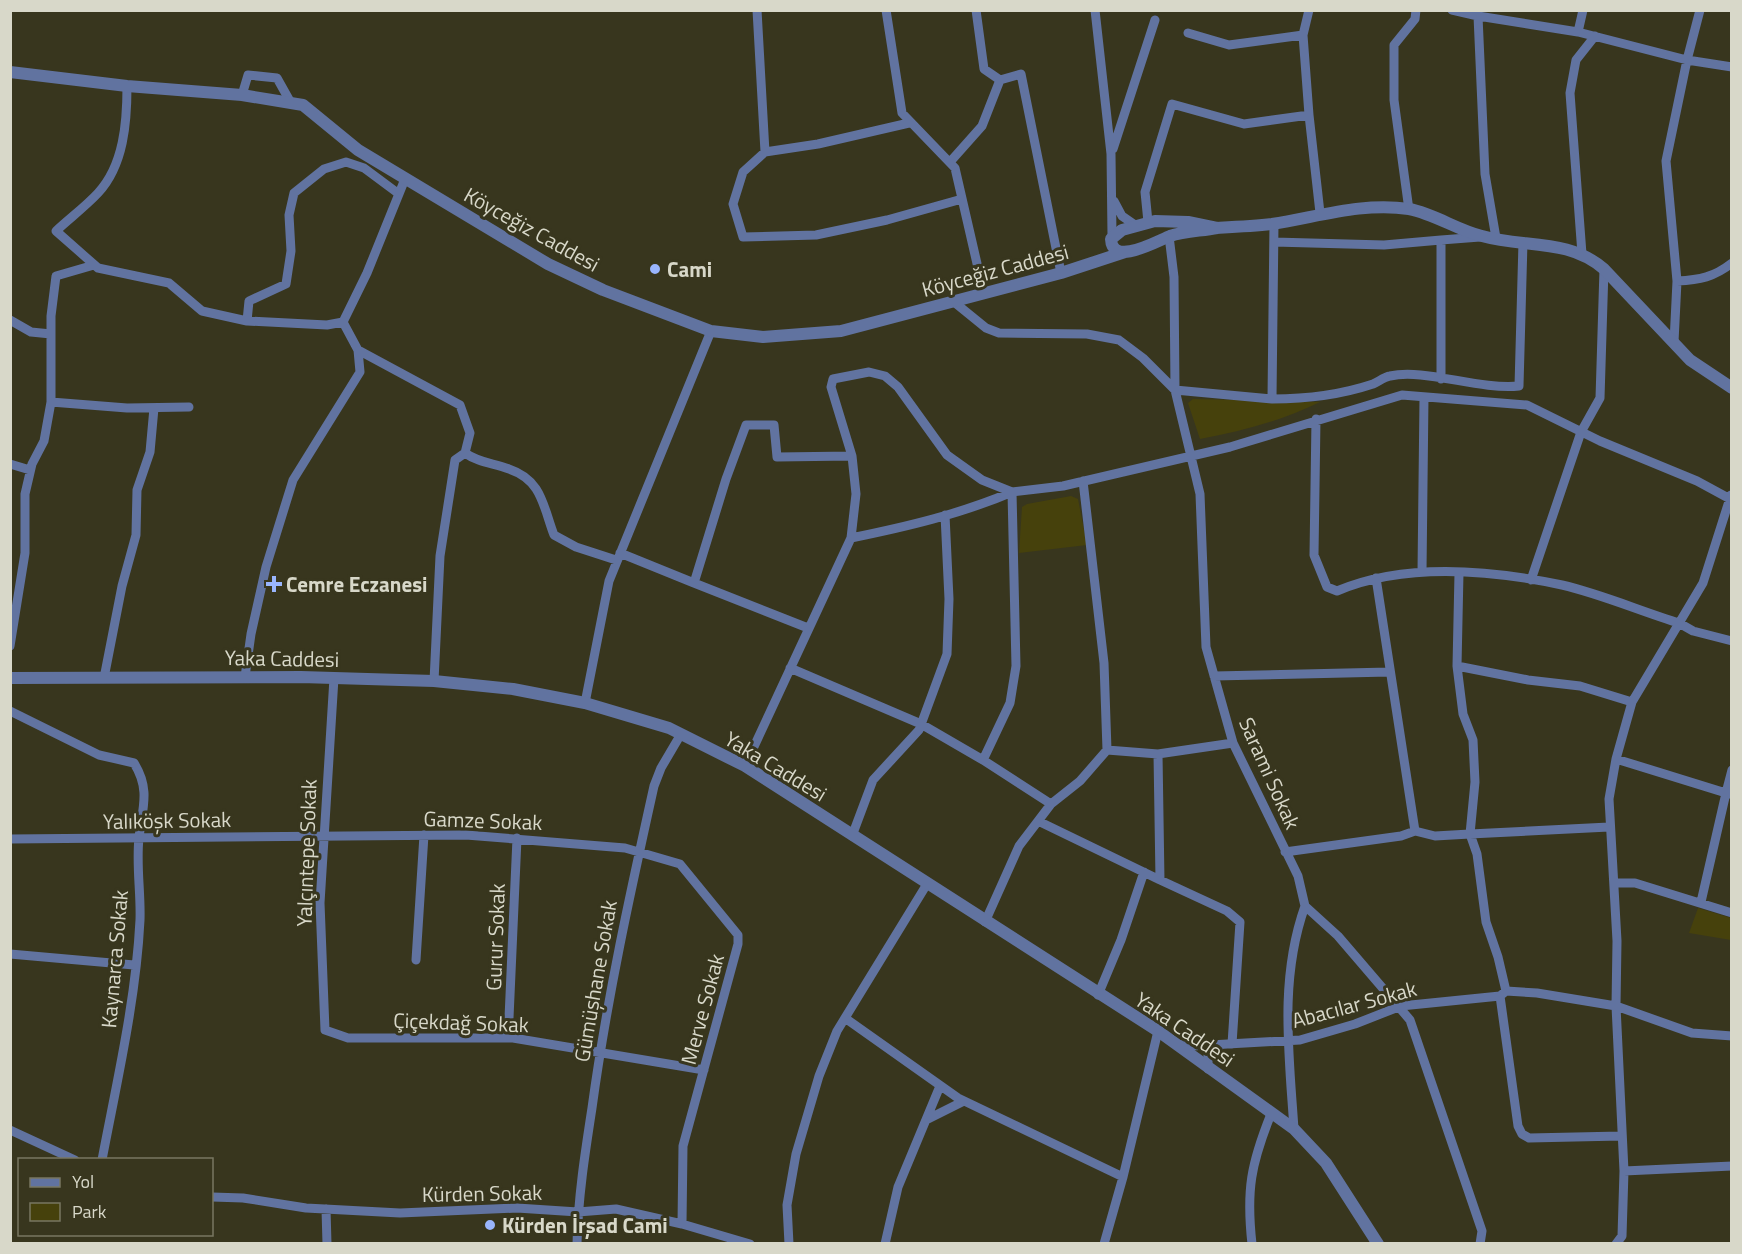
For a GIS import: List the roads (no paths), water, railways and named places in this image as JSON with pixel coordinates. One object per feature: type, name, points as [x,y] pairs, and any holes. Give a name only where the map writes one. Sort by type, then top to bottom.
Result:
[{"type":"street","points":[[757,10],[765,152]]},
{"type":"street","points":[[886,10],[902,114],[955,168],[984,294]]},
{"type":"street","points":[[976,10],[984,69],[1000,80]]},
{"type":"street","points":[[1095,10],[1111,154],[1111,237],[1114,249],[1125,252]]},
{"type":"street","points":[[1309,10],[1303,35],[1320,213]]},
{"type":"street","points":[[1409,210],[1394,100],[1394,45],[1415,19],[1416,10]]},
{"type":"street","points":[[1452,10],[1578,32],[1687,60],[1731,67]]},
{"type":"street","points":[[1506,21],[1508,10]]},
{"type":"street","points":[[1578,32],[1582,10]]},
{"type":"street","points":[[1674,342],[1677,281],[1666,161],[1700,10]]},
{"type":"street","points":[[1478,16],[1485,174],[1496,238]]},
{"type":"street","points":[[1111,154],[1155,20]]},
{"type":"street","points":[[1188,33],[1228,45],[1303,35]]},
{"type":"street","points":[[1582,254],[1570,93],[1576,60],[1595,36]]},
{"type":"street","name":"Köyceğiz Caddesi","points":[[10,72],[127,86],[242,95],[303,105],[358,150],[548,264],[603,290],[711,331],[764,337],[841,331],[1061,273],[1153,244],[1169,236]]},
{"type":"street","points":[[1000,80],[1021,74],[1061,273]]},
{"type":"street","points":[[242,95],[248,75],[278,78],[291,103]]},
{"type":"street","points":[[950,162],[982,126],[1000,80]]},
{"type":"street","points":[[127,86],[127,121],[116,162],[100,192],[56,231],[98,268],[169,284],[202,311],[248,321],[327,325],[343,322]]},
{"type":"street","points":[[1148,222],[1145,192],[1172,104],[1244,124],[1309,115]]},
{"type":"street","points":[[909,123],[818,144],[765,152],[743,171],[733,204],[743,237],[816,235],[887,220],[962,199]]},
{"type":"street","points":[[248,321],[249,301],[286,284],[291,251],[289,215],[294,193],[324,169],[346,162],[364,168],[399,194]]},
{"type":"street","points":[[343,322],[367,273],[405,179]]},
{"type":"street","points":[[1112,195],[1122,216],[1136,225]]},
{"type":"street","points":[[1161,221],[1169,225],[1169,236],[1217,228],[1274,223],[1320,213],[1366,208],[1409,210],[1482,237]]},
{"type":"street","points":[[1111,237],[1148,222],[1188,222],[1217,228]]},
{"type":"street","points":[[1272,399],[1274,223]]},
{"type":"street","name":"Sarami Sokak","points":[[1169,236],[1173,264],[1175,390],[1200,494],[1206,647],[1233,743],[1298,876],[1305,906]]},
{"type":"street","name":"Köyceğiz Caddesi","points":[[1085,265],[1111,237]]},
{"type":"street","points":[[1274,242],[1384,245],[1482,237],[1558,246],[1582,254],[1604,269],[1699,368],[1729,386]]},
{"type":"street","points":[[1441,240],[1441,379]]},
{"type":"street","points":[[1518,405],[1523,242]]},
{"type":"street","points":[[1153,244],[1165,251],[1173,264]]},
{"type":"street","points":[[1677,281],[1696,280],[1717,275],[1731,263]]},
{"type":"street","points":[[10,646],[25,553],[25,494],[30,470],[44,441],[51,402],[51,334],[56,276],[94,265]]},
{"type":"street","points":[[1531,580],[1581,432],[1600,398],[1604,269]]},
{"type":"street","points":[[954,302],[986,328],[999,333],[1087,334],[1119,340],[1143,358],[1175,390],[1272,399],[1313,399],[1373,384],[1389,376],[1441,379],[1498,388],[1518,386]]},
{"type":"street","points":[[10,320],[31,332],[51,334]]},
{"type":"street","points":[[245,677],[251,634],[278,522],[292,480],[360,372],[358,350],[343,322]]},
{"type":"street","points":[[585,703],[609,581],[711,331]]},
{"type":"street","points":[[358,350],[460,405],[470,433],[465,453],[455,460],[440,556],[434,681]]},
{"type":"street","points":[[745,766],[851,538],[856,494],[852,456],[831,387],[833,379],[869,372],[885,376],[898,387],[947,455],[982,480],[1012,492]]},
{"type":"street","points":[[851,538],[945,515],[986,503],[1012,492],[1083,481],[1230,447],[1316,419],[1402,395],[1527,405],[1581,432],[1697,481],[1731,498],[1703,584],[1632,702],[1616,759],[1609,799],[1617,941],[1616,1006],[1624,1172],[1622,1241]]},
{"type":"street","points":[[1422,572],[1424,397]]},
{"type":"street","points":[[51,402],[154,408],[189,407]]},
{"type":"street","points":[[104,678],[122,586],[136,535],[137,490],[150,452],[154,408]]},
{"type":"street","points":[[1316,419],[1314,555],[1327,587],[1337,591],[1364,579],[1422,572],[1531,580],[1563,585],[1679,623],[1693,631],[1731,641]]},
{"type":"street","points":[[694,583],[726,479],[746,425],[774,425],[777,457],[852,456]]},
{"type":"street","points":[[465,453],[478,461],[510,469],[531,479],[554,535],[576,547],[618,557],[694,583],[808,628]]},
{"type":"street","points":[[10,464],[30,470]]},
{"type":"street","points":[[985,922],[1019,846],[1051,804],[1080,781],[1107,750],[1104,663],[1083,481]]},
{"type":"street","points":[[983,760],[1010,703],[1016,666],[1012,492]]},
{"type":"street","points":[[852,836],[873,780],[921,724],[947,654],[949,599],[945,515]]},
{"type":"street","points":[[1459,573],[1457,666],[1463,714],[1473,740],[1475,782],[1470,834],[1476,854],[1486,922],[1498,957],[1518,1126],[1522,1134],[1529,1138],[1621,1136]]},
{"type":"street","points":[[1376,578],[1415,831]]},
{"type":"street","points":[[1457,666],[1528,680],[1580,686],[1632,702]]},
{"type":"street","points":[[790,668],[921,724],[983,760],[1051,804]]},
{"type":"street","points":[[1214,676],[1389,672]]},
{"type":"street","name":"Yaka Caddesi","points":[[10,678],[245,677],[434,681],[513,689],[585,703],[681,734],[745,766],[1098,995],[1158,1031],[1294,1129],[1326,1163],[1378,1244]]},
{"type":"street","name":"Yalçıntepe Sokak","points":[[325,1030],[320,903],[334,678]]},
{"type":"street","name":"Kaynarca Sokak","points":[[10,711],[99,755],[134,764],[144,778],[144,814],[139,838],[140,921],[126,1032],[102,1158]]},
{"type":"street","name":"Gümüşhane Sokak","points":[[577,1244],[578,1212],[599,1053],[617,947],[654,786],[661,768],[681,734]]},
{"type":"street","points":[[1107,750],[1158,754],[1233,743]]},
{"type":"street","points":[[1158,754],[1160,880]]},
{"type":"street","points":[[1616,759],[1729,793]]},
{"type":"street","points":[[1701,902],[1729,793],[1731,770]]},
{"type":"street","points":[[1038,821],[1227,911],[1240,922],[1232,1044]]},
{"type":"street","points":[[1285,852],[1401,836],[1415,831],[1436,836],[1609,827]]},
{"type":"street","points":[[416,960],[424,835]]},
{"type":"street","name":"Gamze Sokak","points":[[324,836],[424,835],[517,838],[639,851]]},
{"type":"street","name":"Yalıköşk Sokak","points":[[10,839],[324,836]]},
{"type":"street","name":"Gurur Sokak","points":[[506,1038],[509,1018],[517,838]]},
{"type":"street","name":"Merve Sokak","points":[[639,851],[680,864],[738,935],[736,957],[683,1146],[682,1224]]},
{"type":"street","points":[[1098,995],[1121,940],[1144,872]]},
{"type":"street","points":[[1614,883],[1635,883],[1731,913]]},
{"type":"street","points":[[789,1244],[787,1206],[796,1154],[819,1077],[837,1031],[927,884]]},
{"type":"street","points":[[1294,1129],[1288,1041],[1289,961],[1305,906],[1338,936],[1401,1006],[1410,1020],[1482,1231],[1480,1244]]},
{"type":"street","points":[[10,954],[134,965]]},
{"type":"street","name":"Abacılar Sokak","points":[[1171,1042],[1192,1046],[1288,1041],[1320,1036],[1401,1006],[1503,994],[1616,1006],[1692,1033],[1731,1036]]},
{"type":"street","points":[[845,1017],[964,1101],[1123,1177]]},
{"type":"street","name":"Çiçekdağ Sokak","points":[[325,1030],[348,1038],[506,1038],[704,1070]]},
{"type":"street","points":[[1104,1244],[1123,1177],[1158,1031]]},
{"type":"street","points":[[1208,1069],[1208,1055],[1221,1045]]},
{"type":"street","points":[[885,1244],[898,1187],[940,1086]]},
{"type":"street","points":[[927,1119],[964,1101]]},
{"type":"street","points":[[1252,1244],[1248,1205],[1255,1154],[1271,1113]]},
{"type":"street","points":[[10,1130],[71,1158]]},
{"type":"street","points":[[1624,1172],[1731,1166]]},
{"type":"street","name":"Kürden Sokak","points":[[213,1197],[243,1198],[326,1209],[400,1213],[517,1208],[578,1212],[616,1209],[682,1224],[750,1244]]},
{"type":"street","points":[[326,1209],[327,1244]]},
{"type":"place","name":"Cami","points":[[655,269]]},
{"type":"place","name":"Cemre Eczanesi","points":[[274,584]]},
{"type":"place","name":"Kürden İrşad Cami","points":[[490,1225]]}]
